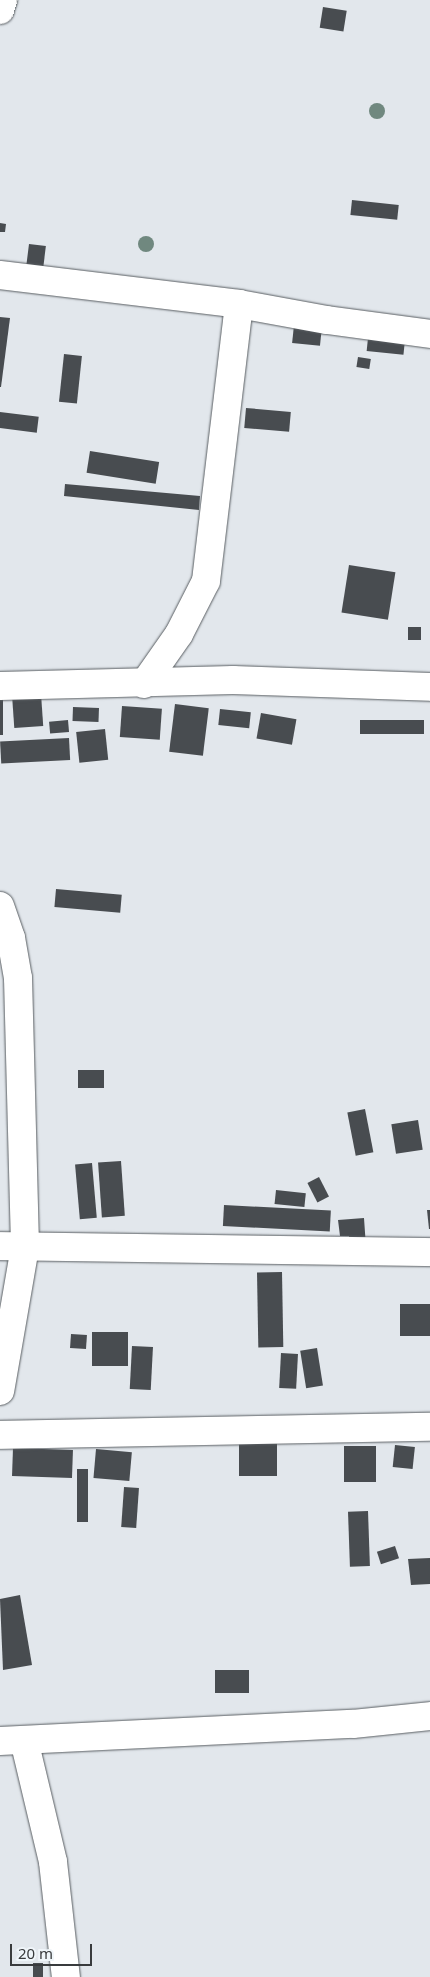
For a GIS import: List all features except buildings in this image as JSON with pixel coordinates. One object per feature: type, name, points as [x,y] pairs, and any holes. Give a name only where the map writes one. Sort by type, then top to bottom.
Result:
[{"type":"street","points":[[0,10],[3,0]]},
{"type":"street","points":[[0,275],[239,304],[327,320],[430,334]]},
{"type":"street","points":[[144,684],[179,634],[206,581],[239,304]]},
{"type":"street","points":[[0,686],[144,684],[233,680],[430,687]]},
{"type":"street","points":[[0,906],[11,938],[18,978],[12,1247],[0,1392]]},
{"type":"street","points":[[12,1247],[430,1252]]},
{"type":"street","points":[[0,1435],[430,1427]]},
{"type":"street","points":[[66,1977],[53,1862],[12,1741],[353,1724],[430,1716]]}]
